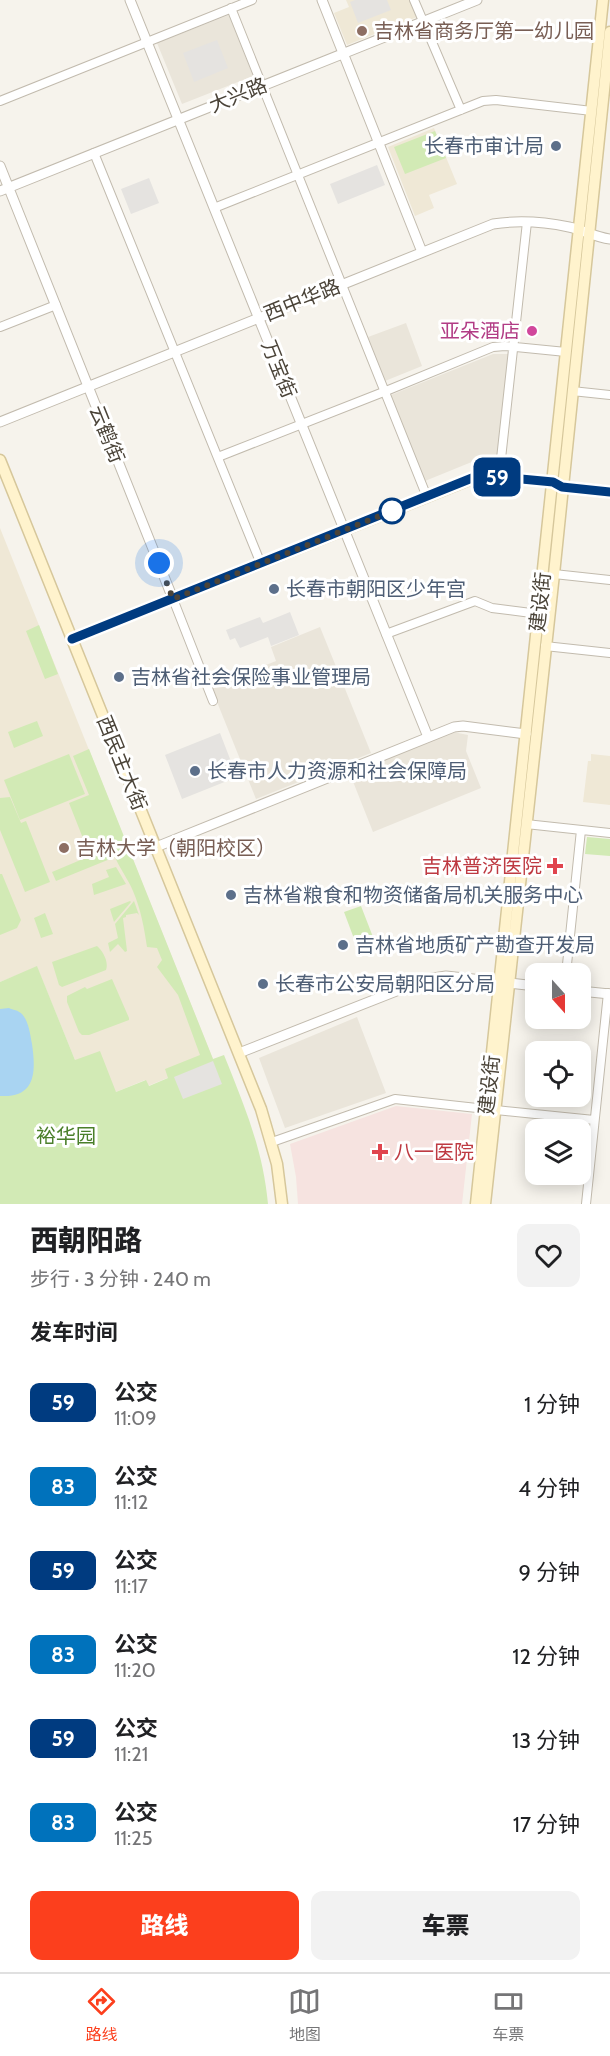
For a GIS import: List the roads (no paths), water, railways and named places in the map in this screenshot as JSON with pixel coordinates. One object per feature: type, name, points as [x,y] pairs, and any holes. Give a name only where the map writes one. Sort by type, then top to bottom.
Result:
[{"type":"main road","name":"建设街","points":[[505,983],[526,734],[539,614],[572,391],[592,111],[603,0]]},
{"type":"main road","name":"建设街","points":[[485,1204],[491,1110],[554,574],[566,352],[610,32]]},
{"type":"main road","name":"西民主大街","points":[[0,460],[239,1053],[272,1142],[282,1204]]},
{"type":"main road","points":[[72,639],[472,478],[488,476],[610,485]]},
{"type":"main road","points":[[559,483],[610,492]]},
{"type":"main road","name":"建设街","points":[[476,1204],[491,1110]]},
{"type":"street","name":"万宝街","points":[[130,0],[428,737]]},
{"type":"street","points":[[0,102],[252,0]]},
{"type":"street","points":[[322,0],[423,252]]},
{"type":"street","points":[[414,0],[461,110]]},
{"type":"street","name":"大兴路","points":[[4,189],[477,0]]},
{"type":"street","points":[[231,8],[427,497]]},
{"type":"street","points":[[214,208],[483,101],[492,100],[592,111]]},
{"type":"street","points":[[94,153],[261,564]]},
{"type":"street","name":"云鹤街","points":[[0,166],[4,189],[56,305],[213,701]]},
{"type":"street","name":"西中华路","points":[[0,422],[493,224],[515,221],[570,227],[597,237],[610,238]]},
{"type":"street","points":[[499,477],[527,222]]},
{"type":"street","points":[[0,327],[56,305]]},
{"type":"street","points":[[218,457],[493,347],[513,346],[566,352]]},
{"type":"street","points":[[572,391],[610,394]]},
{"type":"street","points":[[554,574],[610,580]]},
{"type":"street","points":[[386,634],[475,601],[492,608],[539,614]]},
{"type":"street","points":[[545,646],[610,653]]},
{"type":"street","points":[[156,847],[454,727],[463,726],[526,734]]},
{"type":"street","points":[[526,824],[610,833]]},
{"type":"street","points":[[567,963],[581,830]]},
{"type":"street","points":[[239,1053],[427,978],[446,976],[525,985]]},
{"type":"street","points":[[586,1204],[609,993],[591,992]]},
{"type":"street","points":[[272,1142],[395,1099],[594,1120]]},
{"type":"water","points":[[9,1008],[22,1014],[28,1024],[34,1064],[31,1081],[27,1088],[21,1093],[0,1096],[0,1009]]},
{"type":"place","name":"吉林省商务厅第一幼儿园","points":[[362,31]]},
{"type":"place","name":"长春市审计局","points":[[556,146]]},
{"type":"place","name":"亚朵酒店","points":[[532,331]]},
{"type":"place","name":"长春市朝阳区少年宫","points":[[274,589]]},
{"type":"place","name":"吉林省社会保险事业管理局","points":[[119,677]]},
{"type":"place","name":"长春市人力资源和社会保障局","points":[[195,771]]},
{"type":"place","name":"吉林大学（朝阳校区）","points":[[64,848]]},
{"type":"place","name":"吉林普济医院","points":[[555,866]]},
{"type":"place","name":"吉林省粮食和物资储备局机关服务中心","points":[[231,895]]},
{"type":"place","name":"吉林省地质矿产勘查开发局","points":[[343,945]]},
{"type":"place","name":"长春市公安局朝阳区分局","points":[[263,984]]},
{"type":"place","name":"八一医院","points":[[380,1152]]},
{"type":"park label","name":"裕华园","points":[[66,1136]]}]
